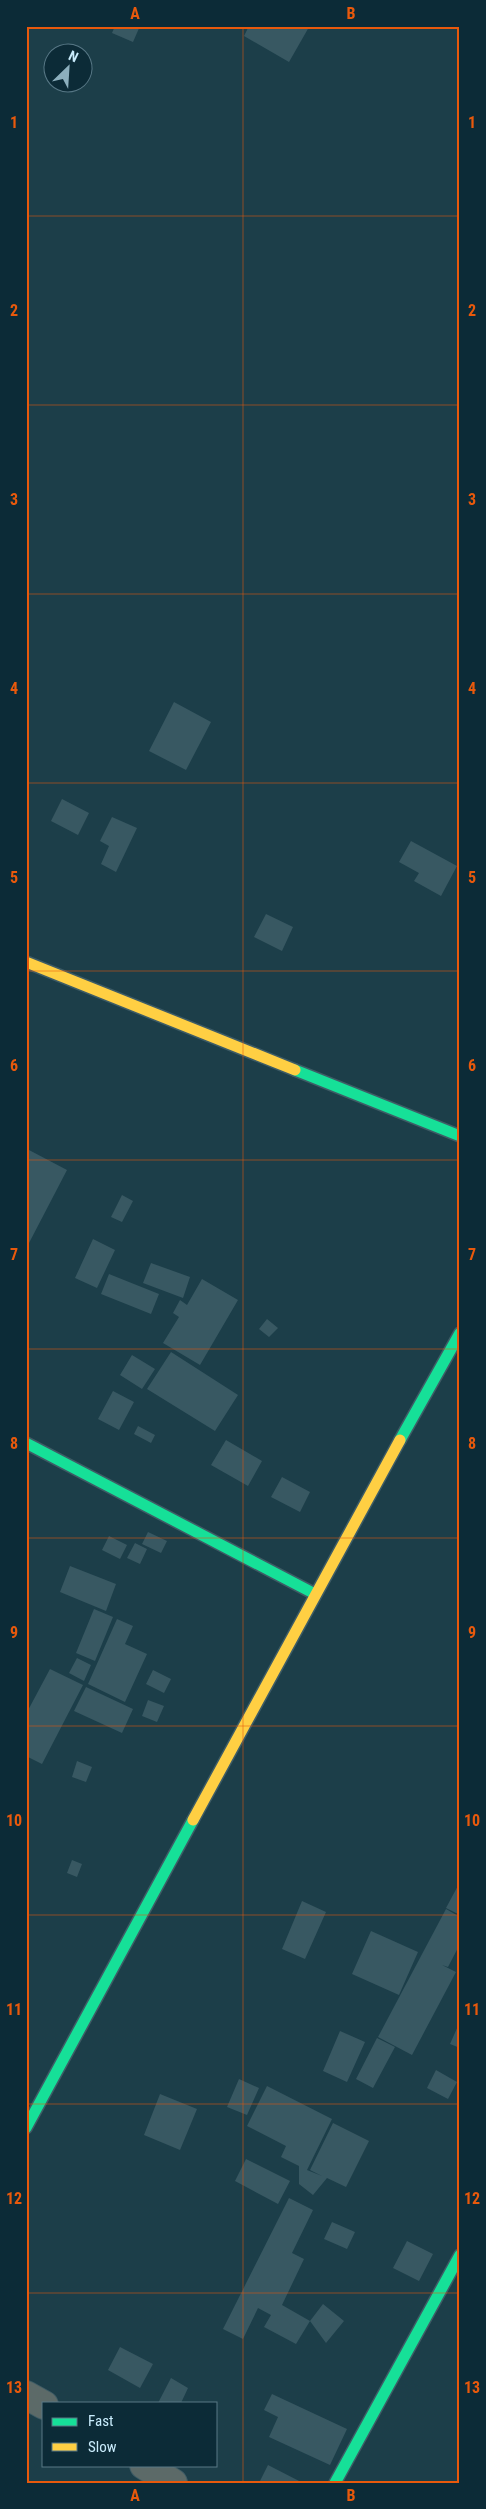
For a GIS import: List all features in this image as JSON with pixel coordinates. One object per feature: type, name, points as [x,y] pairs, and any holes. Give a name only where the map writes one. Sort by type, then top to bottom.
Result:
[{"type":"street","points":[[26,962],[460,1136]]},
{"type":"street","points":[[26,2128],[315,1594],[460,1333]]},
{"type":"street","points":[[26,1443],[315,1594]]},
{"type":"street","points":[[335,2483],[460,2255]]},
{"type":"street","points":[[26,2395],[42,2405]]},
{"type":"street","points":[[146,2466],[174,2483]]},
{"type":"building","points":[[115,26],[140,26],[133,42],[112,33]]},
{"type":"building","points":[[249,26],[309,27],[289,62],[244,36]]},
{"type":"building","points":[[174,702],[211,722],[186,770],[149,751]]},
{"type":"building","points":[[62,799],[89,813],[78,835],[51,821]]},
{"type":"building","points":[[112,817],[137,828],[116,872],[101,864],[109,846],[100,841]]},
{"type":"building","points":[[411,841],[457,866],[441,896],[414,881],[419,873],[399,862]]},
{"type":"building","points":[[266,914],[293,927],[282,951],[254,937]]},
{"type":"building","points":[[29,1150],[67,1170],[29,1243],[26,1242],[26,1156]]},
{"type":"building","points":[[122,1195],[133,1201],[122,1222],[111,1217]]},
{"type":"building","points":[[93,1239],[115,1250],[97,1288],[75,1278]]},
{"type":"building","points":[[151,1263],[190,1277],[183,1298],[143,1283]]},
{"type":"building","points":[[109,1274],[159,1294],[151,1314],[101,1294]]},
{"type":"building","points":[[202,1279],[238,1300],[200,1365],[163,1343],[179,1317],[173,1313],[180,1300],[187,1305]]},
{"type":"building","points":[[267,1319],[278,1328],[269,1337],[259,1329]]},
{"type":"building","points":[[171,1352],[238,1395],[215,1431],[147,1389]]},
{"type":"building","points":[[132,1355],[155,1369],[142,1389],[120,1375]]},
{"type":"building","points":[[113,1391],[134,1402],[119,1430],[98,1419]]},
{"type":"building","points":[[138,1426],[155,1435],[151,1443],[134,1434]]},
{"type":"building","points":[[226,1440],[262,1461],[248,1486],[211,1465]]},
{"type":"building","points":[[282,1477],[310,1492],[300,1512],[271,1497]]},
{"type":"building","points":[[148,1532],[167,1541],[161,1553],[142,1544]]},
{"type":"building","points":[[109,1536],[127,1545],[120,1559],[102,1550]]},
{"type":"building","points":[[135,1543],[147,1549],[140,1564],[127,1558]]},
{"type":"building","points":[[70,1566],[116,1584],[106,1611],[60,1592]]},
{"type":"building","points":[[94,1609],[113,1617],[95,1661],[76,1653]]},
{"type":"building","points":[[117,1619],[133,1626],[125,1644],[147,1654],[125,1702],[88,1684]]},
{"type":"building","points":[[77,1658],[91,1665],[84,1681],[69,1673]]},
{"type":"building","points":[[50,1669],[83,1685],[42,1764],[26,1756],[26,1714]]},
{"type":"building","points":[[153,1670],[171,1679],[164,1693],[146,1684]]},
{"type":"building","points":[[86,1687],[133,1709],[122,1733],[74,1711]]},
{"type":"building","points":[[148,1700],[164,1706],[157,1722],[142,1716]]},
{"type":"building","points":[[77,1761],[92,1767],[86,1782],[72,1777]]},
{"type":"building","points":[[72,1860],[82,1864],[77,1877],[67,1873]]},
{"type":"building","points":[[460,1882],[460,1915],[446,1908]]},
{"type":"building","points":[[302,1901],[326,1912],[305,1959],[282,1949]]},
{"type":"building","points":[[446,1909],[460,1917],[460,1944],[448,1967],[442,1965],[456,1972],[412,2055],[378,2037]]},
{"type":"building","points":[[371,1931],[418,1952],[399,1995],[352,1974]]},
{"type":"building","points":[[458,2026],[460,2027],[460,2048],[450,2044]]},
{"type":"building","points":[[340,2031],[365,2042],[347,2082],[323,2071]]},
{"type":"building","points":[[377,2038],[395,2047],[373,2088],[356,2079]]},
{"type":"building","points":[[436,2070],[457,2082],[448,2099],[427,2088]]},
{"type":"building","points":[[239,2079],[259,2088],[247,2115],[227,2107]]},
{"type":"building","points":[[267,2086],[332,2119],[307,2170],[322,2176],[310,2170],[333,2123],[369,2141],[346,2187],[327,2178],[313,2195],[299,2184],[299,2166],[281,2157],[286,2146],[247,2126]]},
{"type":"building","points":[[160,2094],[197,2109],[180,2150],[144,2135]]},
{"type":"building","points":[[246,2159],[290,2181],[278,2204],[235,2181]]},
{"type":"building","points":[[289,2198],[313,2210],[292,2253],[304,2259],[282,2305],[310,2321],[296,2344],[264,2327],[271,2315],[258,2308],[243,2339],[223,2329]]},
{"type":"building","points":[[332,2222],[355,2232],[347,2249],[324,2239]]},
{"type":"building","points":[[407,2241],[433,2254],[419,2281],[393,2268]]},
{"type":"building","points":[[323,2304],[344,2321],[326,2343],[310,2321]]},
{"type":"building","points":[[120,2347],[153,2364],[140,2388],[108,2370]]},
{"type":"building","points":[[171,2378],[188,2388],[181,2402],[159,2402]]},
{"type":"building","points":[[272,2394],[347,2429],[330,2465],[269,2437],[278,2417],[264,2410]]},
{"type":"building","points":[[268,2465],[303,2483],[259,2483]]},
{"type":"traffic: fast","points":[[295,1070],[460,1136]]},
{"type":"traffic: fast","points":[[400,1440],[460,1333]]},
{"type":"traffic: fast","points":[[26,1443],[315,1594]]},
{"type":"traffic: fast","points":[[26,2128],[193,1820]]},
{"type":"traffic: fast","points":[[335,2483],[460,2255]]},
{"type":"traffic: slow","points":[[26,962],[295,1070]]},
{"type":"traffic: slow","points":[[193,1820],[400,1440]]}]
